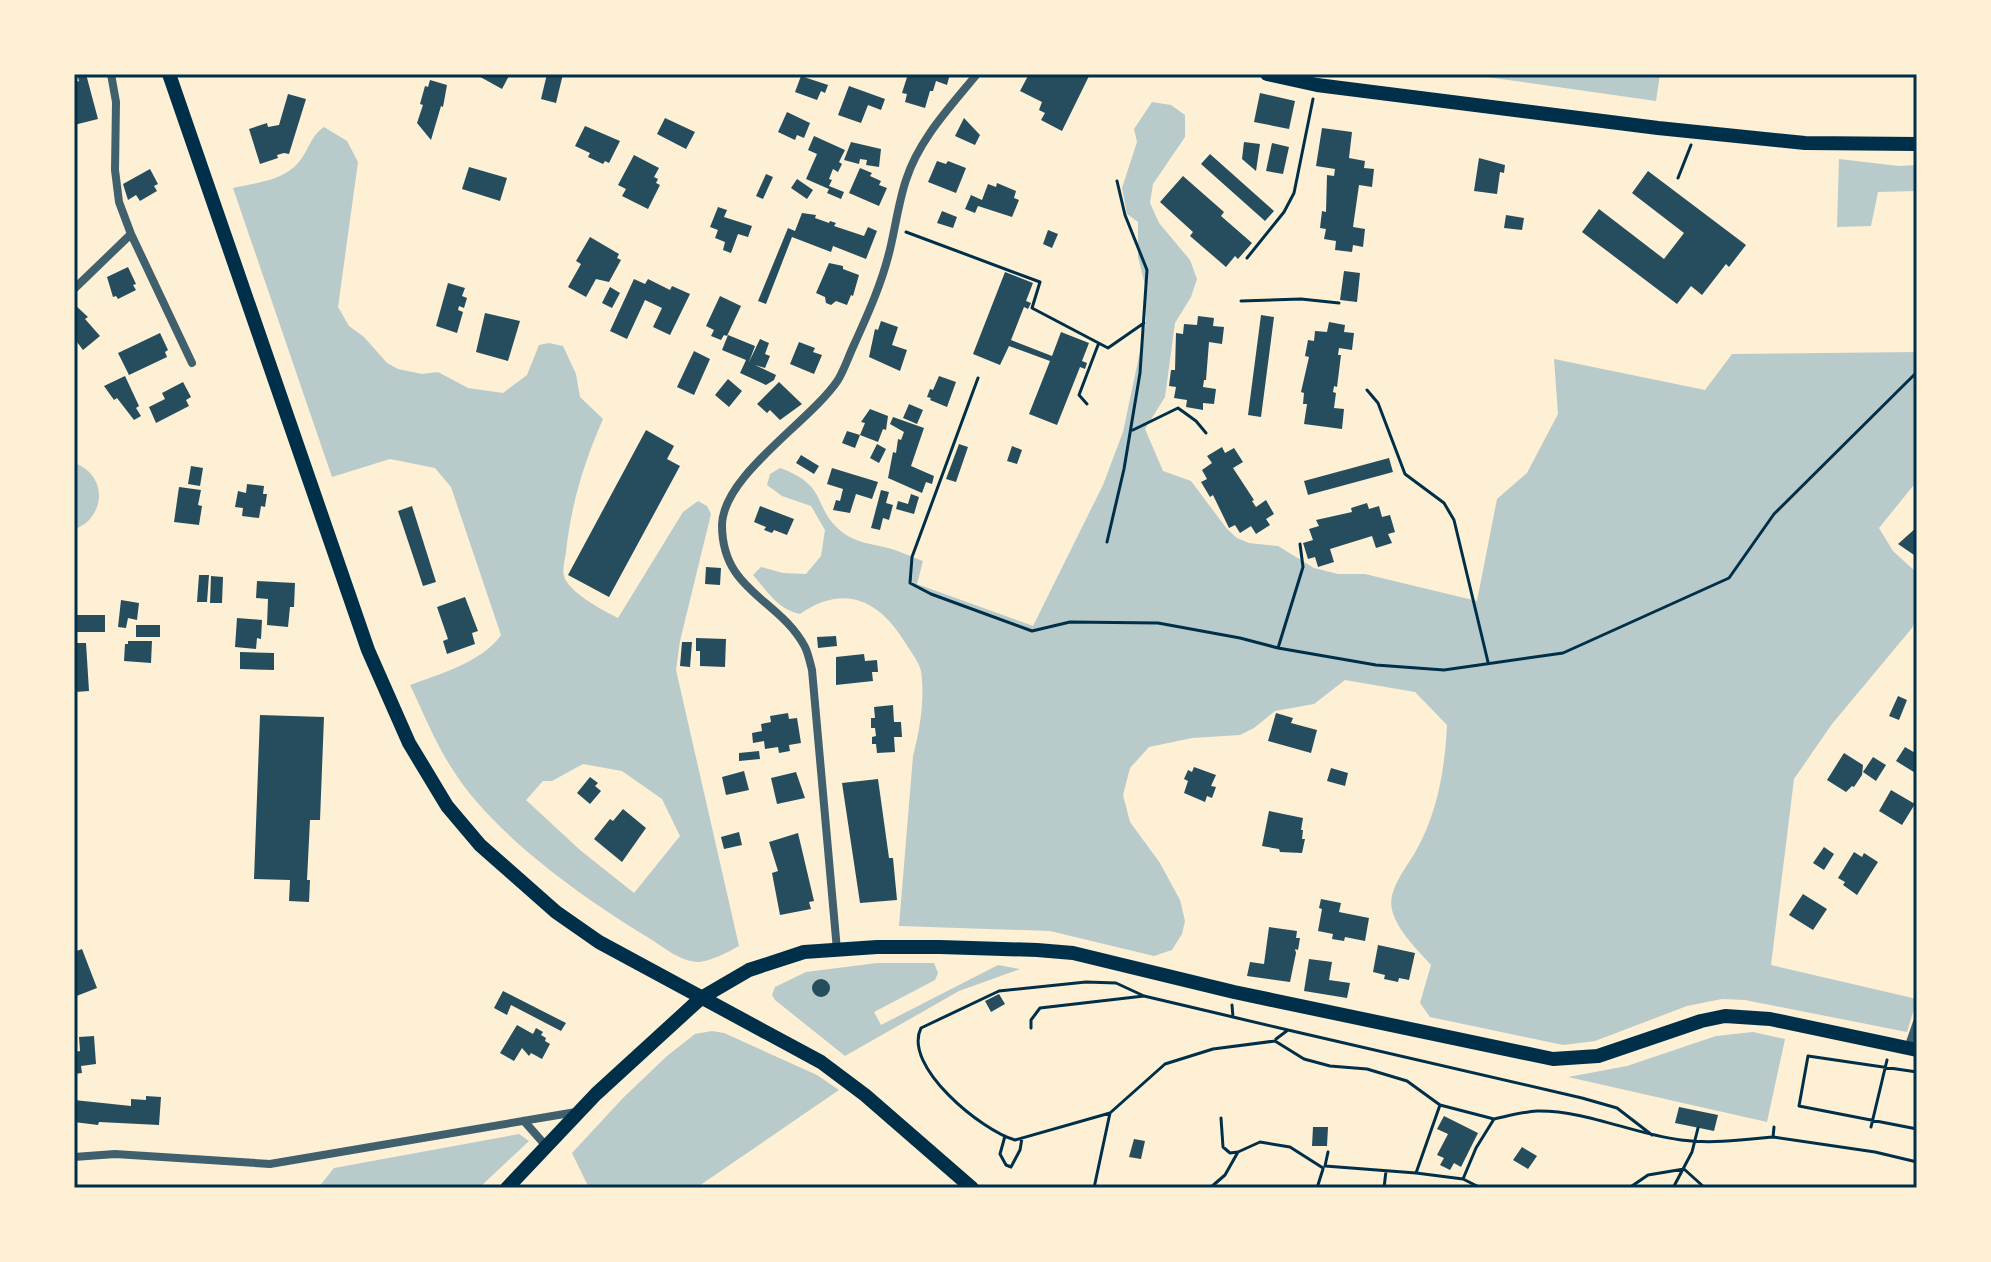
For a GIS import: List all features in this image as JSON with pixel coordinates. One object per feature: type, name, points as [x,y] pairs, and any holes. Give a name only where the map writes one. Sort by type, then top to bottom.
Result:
[{"type":"main road","points":[[169,74],[354,613],[385,692],[428,778],[447,806],[480,845],[556,912],[599,942],[821,1062],[865,1095],[972,1188]]},
{"type":"main road","points":[[1267,74],[1317,85],[1658,128],[1805,143],[1917,144]]},
{"type":"main road","points":[[507,1188],[628,1063],[701,998],[749,970],[804,952],[940,947],[1049,951],[1102,959],[1234,992],[1553,1059],[1598,1056],[1701,1021],[1725,1016],[1770,1019],[1913,1049]]},
{"type":"street","points":[[111,74],[116,102],[116,189],[131,234],[192,363]]},
{"type":"street","points":[[837,950],[812,670],[805,647],[788,624],[752,593],[732,569],[724,545],[722,521],[731,496],[748,472],[822,401],[839,378],[879,288],[906,179],[932,130],[977,74]]},
{"type":"street","points":[[74,289],[131,234]]},
{"type":"street","points":[[1913,1049],[1917,1022]]},
{"type":"street","points":[[74,1157],[115,1154],[270,1164],[579,1112]]},
{"type":"street","points":[[524,1121],[547,1147]]},
{"type":"path","points":[[1247,258],[1284,212],[1294,193],[1304,134],[1317,85]]},
{"type":"path","points":[[1678,178],[1691,146]]},
{"type":"path","points":[[1107,542],[1140,373],[1147,270],[1125,215],[1117,181]]},
{"type":"path","points":[[895,227],[1040,282],[1032,308],[1098,345],[1108,348],[1145,323]]},
{"type":"path","points":[[1241,301],[1301,299],[1339,303]]},
{"type":"path","points":[[1087,404],[1079,395],[1098,345]]},
{"type":"path","points":[[978,378],[912,557],[910,583],[931,594],[1032,631],[1070,622],[1158,623],[1376,665],[1444,670],[1563,653],[1729,578],[1774,514],[1917,372]]},
{"type":"path","points":[[1367,390],[1378,403],[1405,474],[1444,503],[1454,520],[1489,664]]},
{"type":"path","points":[[1130,431],[1178,408],[1206,433]]},
{"type":"path","points":[[1278,648],[1303,567],[1300,544]]},
{"type":"path","points":[[1288,1030],[1275,1041],[1213,1049],[1165,1064],[1110,1113],[1015,1140],[957,1102],[932,1076],[917,1041],[921,1028],[999,991],[1086,982],[1116,983],[1144,996],[1582,1098],[1617,1108],[1652,1135]]},
{"type":"path","points":[[1233,1017],[1234,992]]},
{"type":"path","points":[[1031,1028],[1031,1020],[1040,1008],[1144,996]]},
{"type":"path","points":[[1275,1041],[1304,1059],[1330,1066],[1367,1069],[1407,1081],[1440,1105],[1494,1119],[1539,1111],[1585,1118],[1652,1135],[1696,1140],[1773,1137],[1875,1152],[1917,1162]]},
{"type":"path","points":[[1871,1127],[1890,1044]]},
{"type":"path","points":[[1917,1072],[1808,1056],[1799,1106],[1917,1129]]},
{"type":"path","points":[[1416,1173],[1440,1105]]},
{"type":"path","points":[[1094,1188],[1110,1113]]},
{"type":"path","points":[[1221,1118],[1223,1147],[1230,1153],[1260,1142],[1290,1147],[1324,1167],[1463,1179],[1481,1188]]},
{"type":"path","points":[[1463,1179],[1476,1148],[1494,1119]]},
{"type":"path","points":[[1773,1137],[1774,1127]]},
{"type":"path","points":[[1673,1188],[1684,1169],[1698,1128]]},
{"type":"path","points":[[1005,1136],[1000,1154],[1006,1165],[1011,1167],[1022,1138]]},
{"type":"path","points":[[1210,1188],[1225,1175],[1238,1152]]},
{"type":"path","points":[[1317,1188],[1328,1152]]},
{"type":"path","points":[[1629,1188],[1648,1175],[1684,1169]]},
{"type":"path","points":[[1684,1169],[1705,1188]]},
{"type":"path","points":[[1384,1188],[1386,1171]]},
{"type":"shaded area","points":[[1465,74],[1608,74],[1620,77],[1623,74],[1660,74],[1656,101]]},
{"type":"shaded area","points":[[1152,102],[1171,105],[1185,115],[1185,137],[1153,184],[1150,203],[1159,223],[1190,260],[1197,279],[1191,297],[1175,323],[1165,397],[1145,429],[1163,471],[1191,481],[1237,538],[1249,543],[1278,546],[1314,568],[1338,574],[1365,574],[1477,601],[1497,499],[1527,473],[1558,414],[1554,359],[1705,390],[1732,354],[1917,352],[1917,481],[1879,528],[1893,551],[1917,573],[1917,616],[1912,628],[1832,724],[1794,779],[1771,965],[1917,999],[1907,1032],[1745,1000],[1722,999],[1687,1006],[1595,1041],[1563,1045],[1430,1017],[1420,1003],[1431,965],[1399,926],[1391,902],[1395,886],[1417,849],[1435,804],[1447,725],[1415,692],[1345,680],[1314,704],[1275,711],[1240,735],[1192,738],[1149,747],[1130,768],[1123,795],[1130,822],[1160,863],[1180,900],[1185,921],[1182,934],[1172,950],[1154,956],[1050,931],[899,926],[913,756],[922,703],[921,671],[896,629],[873,607],[846,598],[831,599],[800,614],[792,612],[779,604],[753,575],[761,567],[783,573],[806,574],[821,556],[825,530],[811,506],[782,496],[767,485],[770,474],[780,468],[806,482],[832,523],[847,536],[923,561],[917,584],[1033,626],[1103,485],[1123,432],[1146,323],[1146,289],[1138,257],[1138,222],[1127,214],[1122,188],[1137,142],[1134,129]]},
{"type":"shaded area","points":[[324,127],[347,141],[358,162],[338,307],[349,326],[364,337],[387,363],[398,369],[422,374],[438,372],[468,388],[503,393],[527,375],[539,345],[549,343],[563,346],[576,374],[580,397],[603,419],[584,468],[571,517],[563,571],[572,588],[618,618],[683,512],[698,501],[707,506],[711,514],[680,641],[676,670],[739,946],[709,960],[692,961],[666,950],[623,922],[568,884],[514,840],[469,792],[434,737],[410,685],[472,660],[501,635],[451,487],[435,468],[390,459],[332,477],[233,188],[268,180],[292,169]],"holes":[[[583,764],[622,771],[662,799],[680,836],[634,893],[580,850],[526,800],[543,781],[552,781]]]},
{"type":"shaded area","points":[[1839,159],[1917,165],[1917,191],[1878,192],[1871,226],[1837,227]]},
{"type":"shaded area","points":[[74,463],[95,479],[99,495],[90,519],[74,530]]},
{"type":"shaded area","points":[[877,963],[934,963],[938,973],[935,980],[874,1012],[881,1025],[998,965],[1020,969],[959,991],[845,1056],[772,995],[775,987],[806,972]]},
{"type":"shaded area","points":[[712,1031],[724,1033],[817,1075],[839,1090],[696,1188],[589,1188],[572,1153],[667,1056],[695,1034]]},
{"type":"shaded area","points":[[1753,1032],[1785,1039],[1767,1122],[1568,1077],[1627,1066],[1716,1036]]},
{"type":"shaded area","points":[[519,1134],[529,1141],[479,1188],[318,1188],[334,1168]]},
{"type":"building","points":[[77,74],[86,74],[98,119],[74,125],[74,83],[79,81]]},
{"type":"building","points":[[475,74],[510,74],[502,89]]},
{"type":"building","points":[[547,74],[563,74],[556,103],[541,99]]},
{"type":"building","points":[[908,74],[950,74],[947,85],[936,81],[925,108],[905,102],[907,94],[902,93]]},
{"type":"building","points":[[1029,74],[1090,74],[1062,131],[1041,120],[1045,113],[1039,110],[1042,102],[1020,91]]},
{"type":"building","points":[[801,76],[828,85],[825,93],[821,91],[817,100],[795,92]]},
{"type":"building","points":[[430,80],[447,85],[431,140],[417,123],[425,86],[428,87]]},
{"type":"building","points":[[849,86],[885,99],[881,110],[868,105],[861,123],[838,115]]},
{"type":"building","points":[[1260,93],[1295,101],[1289,129],[1254,122]]},
{"type":"building","points":[[288,94],[306,99],[289,154],[277,155],[278,158],[260,164],[249,129],[267,123],[268,127],[279,125]]},
{"type":"building","points":[[787,112],[810,123],[804,138],[797,135],[795,140],[778,132]]},
{"type":"building","points":[[665,118],[695,132],[686,149],[657,134]]},
{"type":"building","points":[[964,118],[980,135],[975,145],[955,136]]},
{"type":"building","points":[[585,126],[620,141],[609,163],[605,161],[603,164],[588,157],[590,153],[575,146]]},
{"type":"building","points":[[1322,128],[1352,132],[1349,158],[1365,161],[1364,168],[1374,169],[1372,187],[1359,185],[1353,227],[1365,229],[1363,247],[1353,245],[1352,252],[1335,250],[1336,241],[1324,239],[1326,229],[1320,228],[1322,211],[1326,212],[1327,175],[1334,176],[1335,169],[1316,166]]},
{"type":"building","points":[[814,136],[845,150],[838,172],[833,169],[829,179],[832,180],[829,186],[844,192],[841,199],[827,193],[829,189],[806,179],[817,154],[808,150]]},
{"type":"building","points":[[851,142],[881,149],[879,167],[866,165],[867,160],[860,159],[859,164],[844,160]]},
{"type":"building","points":[[1244,142],[1260,144],[1256,171],[1242,159]]},
{"type":"building","points":[[1272,143],[1289,147],[1283,174],[1266,171]]},
{"type":"building","points":[[1210,154],[1274,211],[1265,221],[1201,164]]},
{"type":"building","points":[[634,155],[659,168],[654,177],[660,185],[648,209],[622,196],[626,189],[618,185]]},
{"type":"building","points":[[1479,158],[1505,165],[1504,173],[1500,172],[1497,194],[1474,191]]},
{"type":"building","points":[[937,161],[946,164],[948,161],[966,168],[956,193],[928,182]]},
{"type":"building","points":[[469,167],[507,178],[500,201],[462,189]]},
{"type":"building","points":[[860,168],[872,173],[870,176],[881,181],[879,185],[887,188],[879,206],[849,193]]},
{"type":"building","points":[[150,169],[158,184],[154,186],[157,191],[140,201],[136,195],[128,200],[123,184]]},
{"type":"building","points":[[1648,171],[1746,245],[1729,267],[1726,264],[1702,295],[1691,286],[1677,304],[1582,232],[1599,209],[1664,259],[1684,233],[1632,193]]},
{"type":"building","points":[[766,174],[773,177],[763,199],[756,196]]},
{"type":"building","points":[[1183,176],[1224,212],[1221,216],[1252,243],[1226,267],[1190,236],[1193,232],[1160,202]]},
{"type":"building","points":[[797,179],[813,190],[807,199],[791,188]]},
{"type":"building","points":[[997,183],[1016,191],[1014,198],[1019,200],[1012,217],[978,206],[975,213],[965,209],[971,195],[982,200],[988,184],[996,187]]},
{"type":"building","points":[[718,207],[727,210],[724,217],[752,226],[748,237],[738,234],[731,253],[723,250],[725,242],[715,238],[718,230],[710,227]]},
{"type":"building","points":[[942,211],[957,217],[953,228],[937,223]]},
{"type":"building","points":[[802,213],[816,215],[815,218],[836,223],[834,226],[864,236],[868,227],[877,231],[866,259],[833,246],[831,252],[792,237],[766,304],[758,301],[788,228],[795,231]]},
{"type":"building","points":[[1506,215],[1524,218],[1522,230],[1504,228]]},
{"type":"building","points":[[1048,230],[1058,234],[1052,248],[1043,244]]},
{"type":"building","points":[[590,237],[619,254],[617,258],[621,260],[609,282],[596,279],[586,297],[568,287],[581,264],[576,261]]},
{"type":"building","points":[[829,263],[843,266],[843,269],[859,275],[847,305],[836,301],[831,305],[826,303],[825,297],[816,293]]},
{"type":"building","points":[[128,267],[136,290],[118,299],[113,297],[107,277]]},
{"type":"building","points":[[1344,271],[1360,273],[1357,302],[1340,300]]},
{"type":"building","points":[[1005,272],[1033,283],[1026,301],[1031,303],[1028,309],[1024,307],[1011,340],[1052,356],[1061,332],[1089,343],[1082,361],[1087,363],[1085,369],[1080,367],[1057,425],[1029,414],[1050,361],[1009,346],[1000,365],[973,354]]},
{"type":"building","points":[[634,279],[645,284],[648,279],[670,290],[672,286],[690,294],[670,335],[653,327],[662,308],[645,300],[627,339],[610,331]]},
{"type":"building","points":[[448,283],[465,288],[462,296],[467,298],[464,308],[459,306],[458,310],[463,312],[457,333],[436,326]]},
{"type":"building","points":[[610,287],[620,293],[612,308],[602,303]]},
{"type":"building","points":[[720,296],[741,306],[727,336],[724,335],[721,340],[711,336],[714,330],[706,326]]},
{"type":"building","points":[[74,304],[88,317],[85,319],[100,336],[83,350],[74,338]]},
{"type":"building","points":[[485,313],[520,321],[508,361],[476,352]]},
{"type":"building","points":[[1261,315],[1274,317],[1261,417],[1248,415]]},
{"type":"building","points":[[1198,316],[1214,318],[1213,326],[1224,327],[1222,344],[1209,342],[1203,387],[1216,389],[1214,404],[1203,403],[1203,410],[1186,407],[1187,400],[1174,398],[1176,387],[1169,386],[1171,370],[1175,370],[1176,333],[1183,334],[1184,324],[1197,325]]},
{"type":"building","points":[[881,321],[898,327],[892,345],[907,350],[900,371],[869,357],[875,329],[878,330]]},
{"type":"building","points":[[1329,322],[1345,325],[1344,332],[1354,333],[1352,350],[1339,348],[1337,387],[1334,386],[1333,392],[1336,393],[1334,408],[1344,409],[1342,429],[1304,424],[1307,404],[1303,404],[1304,393],[1301,392],[1309,357],[1305,356],[1308,340],[1314,341],[1315,331],[1327,332]]},
{"type":"building","points":[[160,333],[168,350],[165,352],[167,357],[129,375],[118,353]]},
{"type":"building","points":[[728,335],[755,346],[749,362],[760,339],[769,343],[765,354],[770,356],[765,368],[755,365],[776,375],[774,380],[766,385],[740,373],[746,360],[722,350]]},
{"type":"building","points":[[799,342],[815,348],[813,352],[822,355],[814,374],[790,364]]},
{"type":"building","points":[[694,351],[710,359],[694,395],[677,387]]},
{"type":"building","points":[[125,376],[139,406],[136,408],[141,416],[134,420],[104,386]]},
{"type":"building","points":[[939,376],[956,382],[947,407],[927,397]]},
{"type":"building","points":[[728,379],[742,391],[729,407],[715,395]]},
{"type":"building","points":[[183,382],[191,397],[186,400],[189,406],[156,423],[149,407],[165,399],[162,393]]},
{"type":"building","points":[[779,382],[802,404],[780,420],[770,410],[767,413],[757,404]]},
{"type":"building","points":[[909,404],[923,410],[917,424],[903,418]]},
{"type":"building","points":[[870,409],[888,416],[886,430],[883,429],[878,442],[860,435],[865,423],[861,422]]},
{"type":"building","points":[[893,417],[924,428],[911,466],[934,476],[932,484],[926,482],[922,493],[888,478],[893,452],[896,453],[898,439],[901,440],[904,432],[890,424]]},
{"type":"building","points":[[646,430],[674,446],[667,459],[680,466],[609,597],[568,575]]},
{"type":"building","points":[[847,431],[860,435],[855,448],[842,443]]},
{"type":"building","points":[[877,444],[886,449],[879,463],[870,458]]},
{"type":"building","points":[[959,444],[968,447],[956,482],[946,479]]},
{"type":"building","points":[[1012,446],[1022,450],[1017,464],[1007,461]]},
{"type":"building","points":[[1222,447],[1225,453],[1234,448],[1243,462],[1233,468],[1256,507],[1266,500],[1274,514],[1266,519],[1270,525],[1256,534],[1251,526],[1240,533],[1235,525],[1229,528],[1213,495],[1210,497],[1201,482],[1207,479],[1202,470],[1212,463],[1207,456]]},
{"type":"building","points":[[801,455],[819,466],[814,474],[796,463]]},
{"type":"building","points":[[1389,458],[1393,472],[1308,495],[1304,481]]},
{"type":"building","points":[[191,466],[203,468],[200,486],[188,484]]},
{"type":"building","points":[[832,468],[878,482],[872,499],[856,494],[850,513],[833,510],[836,500],[840,501],[843,489],[827,484]]},
{"type":"building","points":[[247,484],[264,486],[263,494],[267,494],[259,518],[242,516],[243,508],[235,507],[238,491],[246,493]]},
{"type":"building","points":[[179,487],[201,490],[199,525],[174,522]]},
{"type":"building","points":[[881,490],[889,492],[886,503],[893,505],[889,520],[883,518],[880,530],[871,528]]},
{"type":"building","points":[[911,494],[919,497],[914,514],[896,509],[898,501],[908,504]]},
{"type":"building","points":[[1367,503],[1369,509],[1379,506],[1382,517],[1390,515],[1395,532],[1388,534],[1392,543],[1376,548],[1372,536],[1330,549],[1334,562],[1318,567],[1315,557],[1308,559],[1303,543],[1313,540],[1309,529],[1319,526],[1316,520],[1352,512],[1351,508]]},
{"type":"building","points":[[412,506],[436,582],[423,586],[398,511]]},
{"type":"building","points":[[760,506],[794,519],[787,535],[764,530],[766,527],[754,522]]},
{"type":"building","points":[[1917,527],[1917,557],[1898,544]]},
{"type":"building","points":[[706,567],[721,568],[720,585],[705,584]]},
{"type":"building","points":[[199,575],[209,575],[207,602],[197,602]]},
{"type":"building","points":[[211,576],[223,577],[222,603],[210,603]]},
{"type":"building","points":[[257,581],[295,583],[294,607],[290,607],[288,627],[267,625],[268,599],[256,598]]},
{"type":"building","points":[[465,597],[478,631],[472,633],[475,644],[447,654],[443,641],[448,639],[437,607]]},
{"type":"building","points":[[121,600],[139,603],[137,620],[128,618],[126,628],[118,627]]},
{"type":"building","points":[[76,615],[105,615],[105,632],[76,632]]},
{"type":"building","points":[[237,618],[262,620],[261,639],[257,638],[256,649],[235,647]]},
{"type":"building","points":[[136,625],[160,625],[160,637],[136,637]]},
{"type":"building","points":[[836,636],[837,646],[818,648],[817,637]]},
{"type":"building","points":[[696,638],[726,639],[725,667],[700,666]]},
{"type":"building","points":[[128,641],[152,641],[151,663],[124,661]]},
{"type":"building","points":[[682,642],[692,642],[690,667],[680,666]]},
{"type":"building","points":[[74,643],[86,643],[89,691],[75,692]]},
{"type":"building","points":[[240,652],[274,653],[274,670],[240,669]]},
{"type":"building","points":[[864,654],[865,661],[877,660],[878,672],[872,672],[873,681],[836,685],[836,657]]},
{"type":"building","points":[[1898,696],[1907,700],[1899,720],[1889,716]]},
{"type":"building","points":[[893,705],[894,722],[901,722],[902,737],[894,737],[895,752],[877,753],[876,744],[872,744],[872,737],[876,736],[875,728],[871,728],[871,718],[875,718],[874,707]]},
{"type":"building","points":[[788,713],[789,719],[797,718],[801,743],[789,745],[790,751],[779,753],[778,747],[765,749],[764,741],[753,743],[752,733],[762,731],[761,724],[771,722],[770,716]]},
{"type":"building","points":[[1276,713],[1293,718],[1291,723],[1317,730],[1311,753],[1268,741]]},
{"type":"building","points":[[260,715],[324,717],[320,820],[310,820],[309,902],[289,901],[290,880],[254,879]]},
{"type":"building","points":[[1905,747],[1917,754],[1917,774],[1896,761]]},
{"type":"building","points":[[759,751],[760,759],[739,761],[739,753]]},
{"type":"building","points":[[1844,753],[1863,765],[1862,775],[1846,792],[1827,780]]},
{"type":"building","points":[[1873,757],[1886,765],[1876,781],[1863,772]]},
{"type":"building","points":[[1194,767],[1216,775],[1211,786],[1216,787],[1212,798],[1207,796],[1205,802],[1184,793],[1188,781],[1184,779],[1188,770],[1192,772]]},
{"type":"building","points":[[1331,768],[1348,773],[1345,786],[1327,781]]},
{"type":"building","points":[[744,771],[749,790],[726,795],[722,777]]},
{"type":"building","points":[[796,772],[805,798],[777,804],[771,778]]},
{"type":"building","points":[[590,777],[598,783],[595,786],[601,791],[590,804],[577,793]]},
{"type":"building","points":[[878,779],[889,858],[893,858],[897,900],[860,903],[842,783]]},
{"type":"building","points":[[1891,790],[1915,804],[1902,825],[1879,811]]},
{"type":"building","points":[[623,809],[646,828],[622,862],[594,839]]},
{"type":"building","points":[[1269,811],[1303,818],[1301,830],[1302,839],[1305,839],[1302,853],[1280,852],[1279,849],[1262,846]]},
{"type":"building","points":[[739,832],[742,845],[724,849],[721,837]]},
{"type":"building","points":[[798,833],[814,901],[809,902],[811,909],[780,915],[772,873],[778,871],[769,842]]},
{"type":"building","points":[[1824,847],[1834,854],[1824,870],[1813,863]]},
{"type":"building","points":[[1854,852],[1862,857],[1864,853],[1878,862],[1857,895],[1838,878]]},
{"type":"building","points":[[1803,894],[1827,909],[1813,930],[1789,915]]},
{"type":"building","points":[[1321,899],[1341,903],[1339,912],[1369,918],[1365,941],[1345,937],[1344,941],[1332,939],[1333,934],[1318,931]]},
{"type":"building","points":[[1269,927],[1297,931],[1296,938],[1300,938],[1298,950],[1295,949],[1290,982],[1247,976],[1250,962],[1264,964]]},
{"type":"building","points":[[1378,945],[1415,953],[1409,980],[1399,978],[1398,982],[1384,979],[1385,975],[1373,972]]},
{"type":"building","points":[[82,949],[97,988],[74,997],[74,952]]},
{"type":"building","points":[[1309,959],[1332,962],[1329,980],[1350,983],[1347,998],[1304,991]]},
{"type":"building","points":[[821,979],[830,988],[821,997],[812,988]]},
{"type":"building","points":[[503,991],[566,1023],[561,1031],[511,1005],[507,1015],[494,1008]]},
{"type":"building","points":[[999,994],[1005,1004],[991,1012],[985,1001]]},
{"type":"building","points":[[517,1025],[533,1034],[536,1028],[543,1032],[541,1035],[550,1044],[542,1059],[531,1053],[529,1056],[522,1048],[514,1061],[500,1053]]},
{"type":"building","points":[[94,1036],[96,1064],[81,1066],[82,1073],[74,1074],[74,1052],[80,1051],[79,1037]]},
{"type":"building","points":[[146,1096],[161,1097],[159,1125],[74,1122],[74,1100],[131,1106],[131,1099],[146,1100]]},
{"type":"building","points":[[1679,1107],[1718,1115],[1714,1131],[1675,1123]]},
{"type":"building","points":[[1444,1116],[1478,1133],[1461,1167],[1454,1163],[1450,1170],[1440,1165],[1444,1158],[1437,1155],[1448,1134],[1437,1129]]},
{"type":"building","points":[[1313,1127],[1328,1127],[1327,1146],[1312,1146]]},
{"type":"building","points":[[1134,1139],[1145,1141],[1141,1159],[1129,1157]]},
{"type":"building","points":[[1522,1147],[1537,1156],[1528,1169],[1513,1160]]}]
